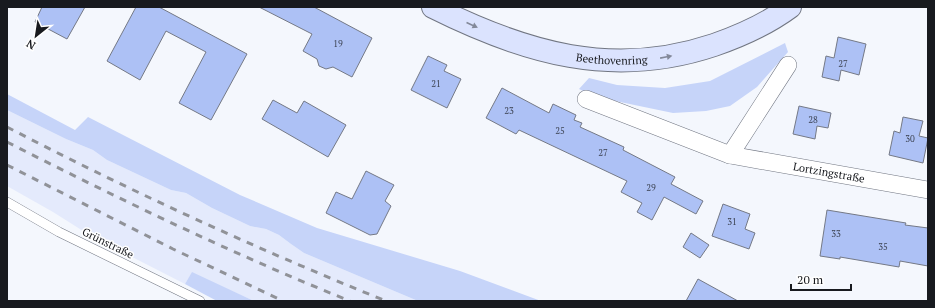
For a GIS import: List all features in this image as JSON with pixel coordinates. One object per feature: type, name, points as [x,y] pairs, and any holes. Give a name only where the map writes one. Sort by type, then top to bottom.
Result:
[{"type":"main road","name":"Beethovenring","points":[[433,7],[514,42],[548,52],[586,59],[622,61],[658,59],[694,52],[733,38],[763,24],[790,7]]},
{"type":"street","points":[[730,155],[788,66]]},
{"type":"street","name":"Lortzingstraße","points":[[586,99],[730,155],[928,190]]},
{"type":"lane","name":"Grünstraße","points":[[7,202],[59,232],[200,301]]},
{"type":"shaded area","points":[[785,43],[788,52],[757,87],[730,106],[706,111],[673,113],[596,97],[579,89],[589,78],[617,85],[665,88],[710,81]]},
{"type":"shaded area","points":[[7,94],[75,130],[88,117],[240,195],[317,228],[460,271],[541,301],[418,301],[304,253],[279,235],[266,229],[250,226],[212,208],[186,193],[171,190],[107,160],[93,150],[66,139],[7,110]]},
{"type":"shaded area","points":[[7,110],[66,139],[93,150],[107,160],[171,190],[186,193],[212,208],[250,226],[266,229],[279,235],[304,253],[418,301],[254,301],[192,273],[185,284],[91,236],[7,186]]},
{"type":"shaded area","points":[[192,272],[254,301],[217,301],[185,284]]},
{"type":"building","points":[[42,7],[85,7],[67,39],[35,22]]},
{"type":"building","points":[[136,7],[159,7],[247,54],[211,120],[179,103],[206,52],[166,31],[140,80],[107,61]]},
{"type":"building","points":[[259,7],[314,7],[372,38],[352,77],[333,67],[326,69],[319,66],[317,59],[303,51],[312,34]]},
{"type":"building","points":[[838,37],[866,44],[859,75],[841,70],[839,81],[822,77],[826,56],[834,58]]},
{"type":"building","points":[[428,56],[447,65],[444,71],[461,79],[447,108],[411,90]]},
{"type":"building","points":[[502,88],[549,113],[553,104],[576,115],[574,120],[582,123],[580,127],[624,147],[623,150],[675,177],[671,184],[703,201],[696,214],[664,197],[652,220],[637,212],[642,203],[621,192],[627,181],[519,130],[516,134],[486,118]]},
{"type":"building","points":[[273,100],[297,113],[304,101],[346,125],[328,157],[262,119]]},
{"type":"building","points":[[799,106],[831,113],[828,128],[817,126],[815,139],[793,134]]},
{"type":"building","points":[[903,117],[923,121],[919,136],[928,138],[923,163],[889,155],[894,131],[900,133]]},
{"type":"building","points":[[366,171],[394,185],[385,201],[391,206],[377,234],[370,235],[326,213],[336,192],[352,199]]},
{"type":"building","points":[[723,204],[750,214],[745,229],[755,233],[749,249],[712,236]]},
{"type":"building","points":[[827,210],[928,228],[928,266],[900,261],[899,267],[840,257],[840,259],[820,256]]},
{"type":"building","points":[[691,233],[709,245],[700,258],[683,247]]},
{"type":"building","points":[[698,279],[738,301],[686,301]]},
{"type":"railway","points":[[7,127],[100,174],[194,218],[290,261],[386,301]]},
{"type":"railway","points":[[7,142],[177,225],[306,283],[350,301]]},
{"type":"railway","points":[[7,165],[173,249],[283,301]]}]
